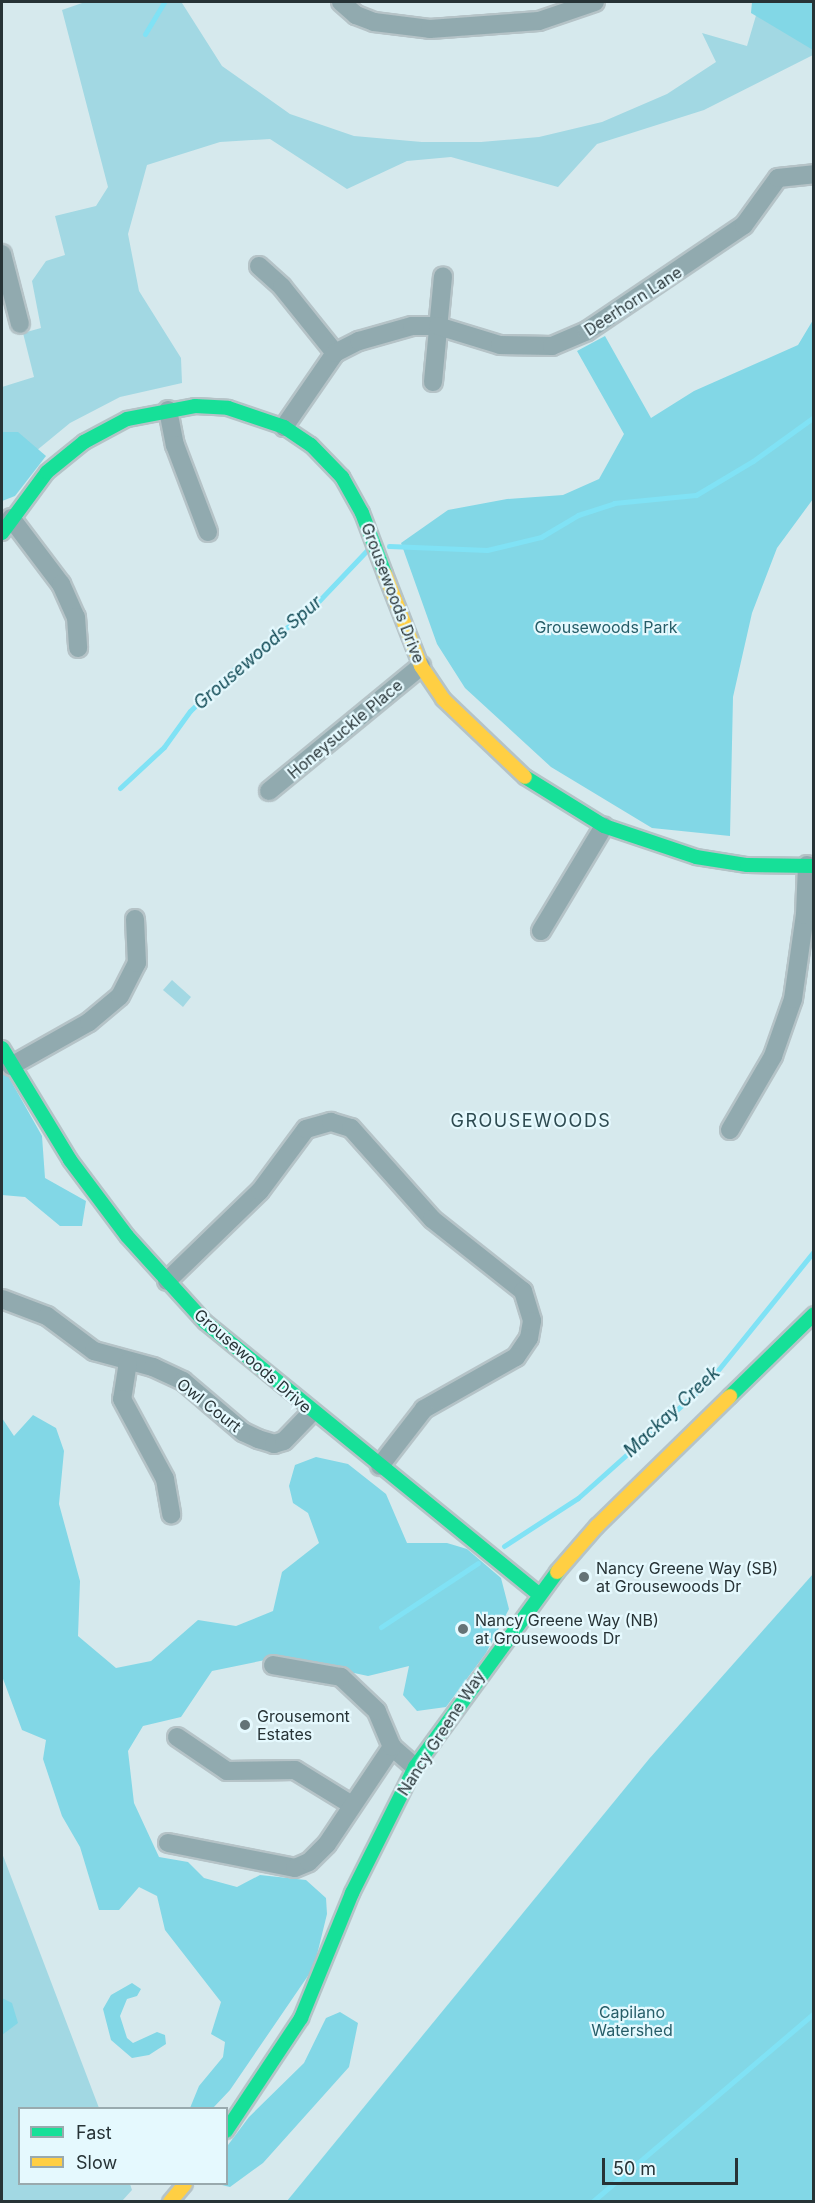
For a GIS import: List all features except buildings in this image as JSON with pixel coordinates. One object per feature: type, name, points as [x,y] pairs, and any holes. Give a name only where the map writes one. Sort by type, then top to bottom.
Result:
[{"type":"street","points":[[341,2],[356,15],[374,22],[430,29],[538,21],[595,2]]},
{"type":"street","name":"Deerhorn Lane","points":[[335,353],[388,330],[438,326],[526,348],[552,346],[582,334],[744,225],[778,178],[813,174]]},
{"type":"street","points":[[2,254],[20,324]]},
{"type":"street","points":[[259,266],[282,287],[335,353],[284,427]]},
{"type":"street","points":[[432,382],[443,276]]},
{"type":"street","name":"Grousewoods Drive","points":[[6,526],[47,472],[84,442],[127,419],[168,410],[228,408],[284,427],[311,445],[342,477],[357,504],[421,666],[443,699],[523,775],[604,826],[696,857],[747,864],[810,866]]},
{"type":"street","points":[[168,410],[175,445],[208,532]]},
{"type":"street","points":[[6,526],[61,584],[75,617],[78,648]]},
{"type":"street","name":"Honeysuckle Place","points":[[269,791],[421,666]]},
{"type":"street","points":[[541,931],[604,826]]},
{"type":"street","points":[[730,1130],[773,1056],[793,999],[810,866]]},
{"type":"street","points":[[12,1066],[89,1022],[120,996],[137,963],[135,919]]},
{"type":"street","name":"Grousewoods Drive","points":[[2,1048],[70,1160],[127,1236],[205,1322],[312,1412],[538,1594]]},
{"type":"street","points":[[167,1281],[260,1191],[306,1129],[331,1122],[351,1128],[432,1219],[523,1291],[532,1321],[529,1338],[516,1357],[424,1409],[380,1466]]},
{"type":"street","name":"Owl Court","points":[[2,1299],[47,1316],[94,1351],[153,1367],[183,1382],[243,1432],[274,1444],[293,1436],[312,1412]]},
{"type":"street","name":"Nancy Greene Way","points":[[228,2128],[302,2018],[336,1940],[352,1893],[415,1767],[538,1594],[605,1518],[813,1314]]},
{"type":"street","points":[[128,1362],[122,1399],[165,1479],[171,1514]]},
{"type":"street","points":[[273,1665],[341,1677],[377,1711],[392,1747],[415,1767]]},
{"type":"street","points":[[177,1737],[226,1771],[295,1770],[352,1805]]},
{"type":"street","points":[[168,1843],[296,1868],[309,1862],[327,1844],[392,1747]]},
{"type":"street","points":[[170,2202],[183,2185]]},
{"type":"shaded area","points":[[85,2],[187,2],[182,3],[222,66],[290,114],[354,136],[422,142],[481,142],[539,137],[602,122],[667,94],[716,62],[702,33],[747,46],[760,2],[813,2],[813,55],[704,110],[597,144],[558,187],[451,157],[407,161],[347,189],[270,139],[220,142],[147,165],[128,234],[139,291],[181,358],[182,383],[120,397],[70,423],[25,460],[2,466],[2,387],[34,377],[23,333],[41,328],[32,281],[46,261],[65,255],[55,216],[96,206],[108,187],[62,10]]},
{"type":"shaded area","points":[[172,980],[191,997],[183,1007],[163,990]]},
{"type":"shaded area","points":[[2,1853],[99,2107],[18,2107],[18,2185],[130,2185],[132,2190],[122,2201],[2,2201]]},
{"type":"green space","points":[[752,2],[813,2],[813,50],[751,13]]},
{"type":"green space","name":"Grousewoods Park","points":[[813,320],[813,499],[777,548],[752,613],[733,697],[730,836],[652,828],[551,767],[465,688],[437,644],[401,543],[448,510],[507,499],[563,495],[599,479],[624,434],[577,351],[605,336],[651,418],[694,391],[798,345]]},
{"type":"green space","points":[[2,432],[18,432],[46,456],[15,496],[2,501]]},
{"type":"green space","points":[[2,1065],[42,1136],[45,1178],[86,1201],[82,1226],[60,1226],[25,1197],[2,1195]]},
{"type":"green space","points":[[33,1415],[56,1428],[64,1451],[59,1504],[80,1581],[78,1636],[116,1668],[151,1661],[198,1620],[236,1626],[273,1611],[282,1572],[319,1543],[308,1513],[293,1503],[289,1486],[295,1465],[316,1457],[348,1464],[386,1494],[407,1543],[447,1543],[467,1549],[501,1578],[509,1609],[486,1653],[446,1707],[417,1711],[403,1695],[409,1666],[368,1676],[280,1657],[212,1671],[181,1717],[143,1726],[128,1751],[134,1803],[159,1857],[188,1862],[204,1878],[237,1887],[260,1875],[306,1880],[326,1898],[327,1914],[314,1967],[230,2090],[214,2107],[190,2107],[199,2086],[223,2057],[225,2042],[211,2034],[221,2002],[165,1930],[157,1896],[139,1887],[119,1910],[99,1910],[80,1847],[62,1816],[43,1759],[46,1740],[22,1730],[2,1676],[2,1418],[14,1436]]},
{"type":"green space","name":"Capilano Watershed","points":[[813,1574],[813,2201],[287,2201],[649,1759]]},
{"type":"green space","points":[[132,1983],[141,1989],[137,1996],[127,1999],[120,2016],[127,2038],[133,2043],[157,2032],[165,2035],[166,2044],[149,2055],[132,2058],[111,2040],[103,2009],[111,1995]]},
{"type":"green space","points":[[2,1998],[12,2003],[18,2023],[2,2035]]},
{"type":"green space","points":[[340,2012],[358,2023],[349,2067],[263,2163],[230,2187],[222,2185],[228,2185],[228,2145],[249,2117],[304,2063],[326,2018]]},
{"type":"waterway","points":[[145,34],[164,2]]},
{"type":"waterway","name":"Grousewoods Spur","points":[[389,546],[487,550],[541,537],[578,515],[614,503],[696,495],[753,461],[814,417]]},
{"type":"waterway","name":"Grousewoods Spur","points":[[120,788],[164,747],[190,711],[226,676],[315,605],[369,548]]},
{"type":"waterway","name":"Mackay Creek","points":[[504,1546],[578,1498],[710,1380],[814,1251]]},
{"type":"waterway","name":"Mackay Creek","points":[[381,1627],[478,1563]]},
{"type":"waterway","points":[[592,2202],[814,2013]]},
{"type":"traffic: fast","points":[[2,533],[47,472],[84,442],[127,419],[195,406],[228,408],[284,427],[311,445],[342,477],[362,513],[385,574]]},
{"type":"traffic: fast","points":[[525,777],[604,826],[696,857],[747,865],[814,866]]},
{"type":"traffic: fast","points":[[2,1048],[70,1160],[127,1236],[205,1322],[538,1594]]},
{"type":"traffic: fast","points":[[730,1396],[814,1314]]},
{"type":"traffic: fast","points":[[228,2128],[301,2018],[352,1893],[415,1767],[557,1572]]},
{"type":"traffic: slow","points":[[385,574],[421,666],[443,699],[525,777]]},
{"type":"traffic: slow","points":[[557,1572],[597,1526],[730,1396]]},
{"type":"traffic: slow","points":[[170,2202],[184,2185]]},
{"type":"place","name":"Nancy Greene Way (SB) at Grousewoods Dr","points":[[584,1577]]},
{"type":"place","name":"Nancy Greene Way (NB) at Grousewoods Dr","points":[[463,1629]]},
{"type":"place","name":"Grousemont Estates","points":[[245,1725]]},
{"type":"district","name":"GROUSEWOODS","points":[[531,1121]]}]
